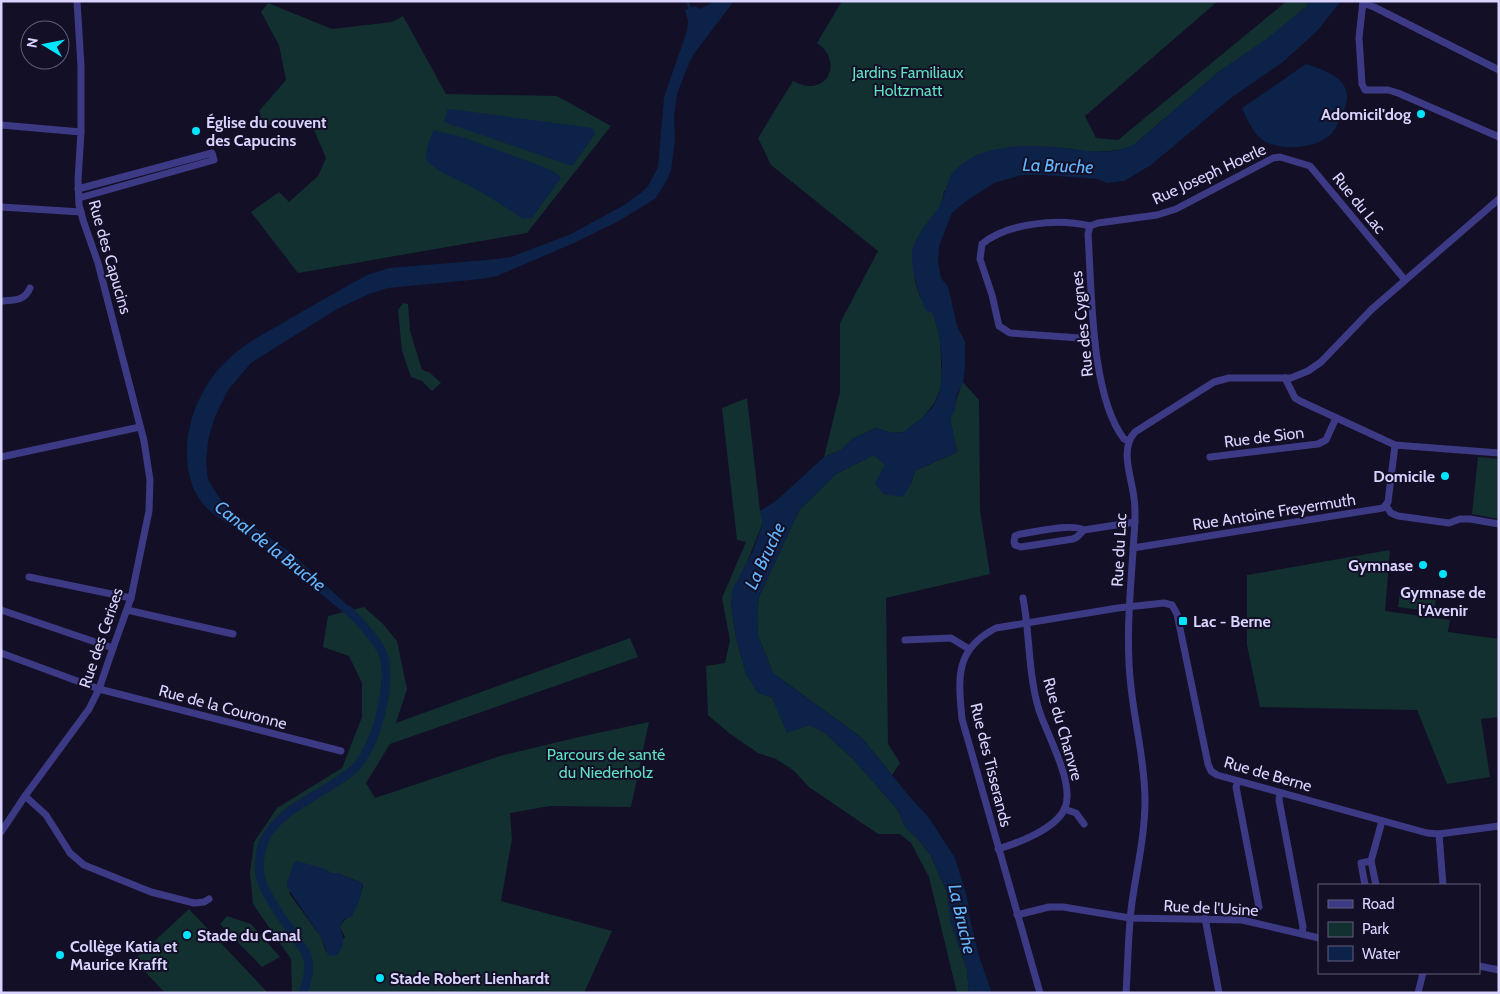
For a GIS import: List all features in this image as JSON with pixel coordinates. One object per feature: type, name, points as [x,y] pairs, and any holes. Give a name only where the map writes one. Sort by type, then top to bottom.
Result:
[{"type":"street","name":"Rue des Capucins","points":[[77,1],[81,66],[78,198],[98,263],[140,426]]},
{"type":"street","points":[[1499,70],[1363,2],[1359,38],[1362,88],[1367,91],[1388,90],[1398,92],[1499,137]]},
{"type":"street","points":[[1,125],[81,132]]},
{"type":"street","points":[[78,189],[212,153],[214,160],[78,198]]},
{"type":"street","name":"Rue Joseph Hoerle","points":[[1094,339],[1010,333],[999,326],[992,295],[980,259],[982,244],[993,235],[1027,225],[1077,223],[1090,226],[1098,223],[1157,215],[1176,209],[1273,158],[1280,157],[1310,166]]},
{"type":"street","name":"Rue du Lac","points":[[1310,166],[1405,280]]},
{"type":"street","points":[[1129,441],[1136,432],[1214,382],[1229,378],[1285,378],[1298,376],[1314,367],[1372,309],[1499,199]]},
{"type":"street","points":[[1,207],[81,212]]},
{"type":"street","name":"Rue des Cygnes","points":[[1090,226],[1088,234],[1094,339],[1100,374],[1114,421],[1124,439],[1129,441]]},
{"type":"street","points":[[1,301],[22,298],[27,295],[30,288]]},
{"type":"street","points":[[1285,378],[1296,398],[1300,401],[1395,445],[1499,452]]},
{"type":"street","name":"Rue de Sion","points":[[1210,457],[1318,444],[1326,440],[1336,418]]},
{"type":"street","points":[[1,457],[140,426]]},
{"type":"street","name":"Rue des Cerises","points":[[1,832],[6,817],[25,796],[80,721],[99,688],[127,610],[150,504],[150,471],[140,426]]},
{"type":"street","name":"Rue du Lac","points":[[1126,993],[1130,918],[1144,827],[1145,803],[1143,767],[1131,687],[1130,607],[1135,522],[1134,498],[1128,460],[1129,441]]},
{"type":"street","points":[[1395,445],[1386,506],[1391,513],[1398,516],[1449,523],[1460,519],[1470,519],[1499,524]]},
{"type":"street","name":"Rue Antoine Freyermuth","points":[[1133,548],[1374,510],[1386,506]]},
{"type":"street","points":[[1084,530],[1073,539],[1021,546],[1015,545],[1014,542],[1015,536],[1020,534],[1069,527],[1084,530],[1135,522]]},
{"type":"street","points":[[29,577],[131,598]]},
{"type":"street","name":"Rue du Chanvre","points":[[1023,598],[1028,623],[1032,675],[1039,710],[1066,783],[1067,798],[1064,809]]},
{"type":"street","name":"Rue de Berne","points":[[1130,607],[1164,603],[1175,608],[1208,764],[1211,771],[1216,775],[1427,833],[1439,834],[1499,826]]},
{"type":"street","name":"Rue des Tisserands","points":[[1040,993],[962,719],[960,680],[962,666],[969,649],[981,636],[996,628],[1130,607]]},
{"type":"street","points":[[1,610],[113,648]]},
{"type":"street","points":[[127,610],[232,634]]},
{"type":"street","points":[[905,640],[951,638],[969,649]]},
{"type":"street","name":"Rue de la Couronne","points":[[1,653],[99,688],[341,751]]},
{"type":"street","points":[[1238,782],[1236,786],[1259,907]]},
{"type":"street","points":[[1280,793],[1279,800],[1303,927],[1302,934]]},
{"type":"street","points":[[25,796],[46,815],[70,852],[84,865],[151,892],[194,903],[204,902],[209,899]]},
{"type":"street","points":[[998,849],[1034,836],[1057,819],[1064,809],[1076,813],[1084,824]]},
{"type":"street","points":[[1376,884],[1371,861],[1382,821]]},
{"type":"street","points":[[1439,834],[1443,884]]},
{"type":"street","points":[[1365,884],[1361,863],[1371,861]]},
{"type":"street","name":"Rue de l'Usine","points":[[1017,915],[1049,906],[1130,918],[1242,920],[1318,938]]},
{"type":"street","points":[[1205,918],[1219,993]]},
{"type":"street","points":[[1480,966],[1499,970]]},
{"type":"street","points":[[1418,993],[1423,974]]},
{"type":"green space","name":"Jardins Familiaux Holtzmatt","points":[[842,1],[1218,1],[1085,116],[1096,138],[1118,140],[1287,1],[1309,1],[1306,7],[1265,41],[1220,71],[1135,144],[1125,149],[1108,151],[1090,152],[1065,148],[944,191],[941,205],[920,233],[912,253],[915,281],[920,297],[933,313],[940,337],[942,383],[935,402],[925,415],[905,432],[892,433],[876,428],[852,439],[841,450],[824,457],[840,392],[840,323],[878,251],[771,165],[758,138],[793,81],[809,86],[818,85],[828,76],[830,62],[828,55],[817,43]]},
{"type":"green space","points":[[268,3],[332,29],[392,22],[403,16],[446,94],[557,96],[611,126],[527,233],[298,273],[251,212],[279,192],[289,202],[318,176],[326,158],[309,118],[264,126],[259,111],[286,80],[279,45],[261,12]]},
{"type":"green space","points":[[403,303],[408,304],[410,331],[422,370],[429,372],[441,383],[432,391],[422,381],[411,377],[402,351],[398,310]]},
{"type":"green space","points":[[963,382],[979,400],[980,511],[990,574],[886,598],[888,744],[900,763],[892,775],[862,738],[773,673],[758,636],[757,612],[759,597],[799,510],[836,474],[874,455],[911,484],[915,471],[957,452],[950,419]]},
{"type":"green space","points":[[747,398],[760,511],[763,522],[731,603],[736,638],[746,673],[758,693],[772,697],[787,732],[809,725],[825,733],[854,760],[898,810],[905,827],[918,839],[931,856],[947,892],[951,923],[967,970],[969,993],[957,993],[929,877],[911,843],[900,834],[878,834],[809,787],[793,770],[776,759],[758,753],[729,733],[708,715],[706,666],[725,663],[730,640],[722,598],[746,542],[737,540],[722,408]]},
{"type":"green space","points":[[1478,457],[1499,459],[1499,519],[1472,514]]},
{"type":"green space","points":[[1390,550],[1385,611],[1450,620],[1448,632],[1499,639],[1499,717],[1481,719],[1490,777],[1447,784],[1417,710],[1260,707],[1247,645],[1247,575]]},
{"type":"green space","points":[[1401,586],[1437,591],[1434,612],[1398,607]]},
{"type":"green space","name":"Parcours de santé du Niederholz","points":[[364,607],[383,624],[397,641],[407,689],[396,723],[630,638],[638,657],[390,744],[366,783],[375,798],[500,756],[649,722],[631,807],[550,806],[510,813],[512,839],[501,901],[612,931],[584,993],[292,993],[291,959],[253,904],[250,873],[254,842],[277,808],[342,768],[362,717],[362,683],[349,656],[323,647],[328,616]],"holes":[[[325,869],[331,873],[338,873],[362,883],[363,887],[356,907],[340,927],[345,937],[326,952],[321,937],[289,893]]]},
{"type":"green space","name":"Stade du Canal","points":[[189,909],[268,993],[165,993],[134,960]]},
{"type":"green space","points":[[227,916],[251,924],[280,957],[262,967],[220,924]]},
{"type":"water","points":[[715,1],[734,1],[693,55],[685,73],[677,94],[674,117],[675,140],[671,170],[655,199],[617,222],[574,243],[497,276],[388,288],[369,294],[337,309],[251,363],[228,390],[214,419],[208,441],[206,462],[208,479],[214,490],[227,508],[290,552],[359,616],[353,620],[271,552],[223,520],[203,504],[195,491],[188,470],[187,447],[189,433],[196,406],[202,393],[228,359],[258,337],[367,275],[389,268],[511,257],[571,234],[624,205],[642,192],[648,186],[658,167],[664,97],[687,31],[688,21],[685,10],[695,6],[700,9]]},
{"type":"water","name":"La Bruche","points":[[1309,1],[1341,1],[1317,31],[1283,62],[1231,98],[1151,165],[1124,181],[1107,183],[1098,179],[1021,175],[994,183],[952,213],[939,246],[938,263],[941,278],[948,286],[957,326],[965,342],[963,382],[957,394],[955,410],[950,419],[957,452],[915,471],[911,484],[903,497],[883,494],[875,483],[885,465],[874,455],[836,474],[799,510],[759,597],[757,612],[758,636],[773,673],[862,738],[929,818],[955,858],[967,897],[979,956],[992,993],[969,993],[967,970],[951,923],[947,892],[931,856],[918,839],[905,827],[898,810],[854,760],[825,733],[809,725],[787,733],[772,697],[758,693],[746,673],[736,638],[731,603],[732,590],[752,553],[763,523],[760,511],[777,500],[824,457],[841,450],[852,439],[877,428],[895,433],[903,432],[935,404],[941,380],[942,357],[933,313],[926,311],[918,291],[912,266],[912,252],[919,235],[940,206],[950,176],[954,171],[975,156],[999,148],[1040,146],[1101,152],[1127,148],[1135,144],[1220,71],[1265,40],[1306,7]]},
{"type":"water","points":[[1306,64],[1326,71],[1341,81],[1345,88],[1347,96],[1346,105],[1336,127],[1325,139],[1307,146],[1286,147],[1267,143],[1254,132],[1242,108]]},
{"type":"water","points":[[447,110],[592,128],[595,134],[573,165],[569,165],[444,122]]},
{"type":"water","points":[[434,130],[465,138],[549,169],[561,178],[532,218],[523,219],[470,186],[441,171],[426,160],[428,144]]},
{"type":"water","points":[[297,861],[325,869],[331,873],[338,873],[362,883],[360,896],[352,917],[344,919],[340,927],[343,942],[336,956],[328,955],[321,937],[287,887],[294,863]]},
{"type":"waterway","points":[[687,1],[691,11]]},
{"type":"waterway","name":"Canal de la Bruche","points":[[303,993],[309,970],[307,956],[266,892],[260,875],[260,857],[264,841],[271,829],[281,818],[355,768],[363,759],[376,731],[384,697],[386,666],[381,649],[373,637],[348,610]]},
{"type":"place","name":"Adomicil'dog","points":[[1421,114]]},
{"type":"place","name":"Église du couvent des Capucins","points":[[196,131]]},
{"type":"place","name":"Domicile","points":[[1445,476]]},
{"type":"place","name":"Gymnase","points":[[1423,565]]},
{"type":"place","name":"Gymnase de l'Avenir","points":[[1443,574]]},
{"type":"place","name":"Lac - Berne","points":[[1183,621]]},
{"type":"place","name":"Stade du Canal","points":[[187,935]]},
{"type":"place","name":"Collège Katia et Maurice Krafft","points":[[60,955]]},
{"type":"place","name":"Stade Robert Lienhardt","points":[[380,978]]}]
